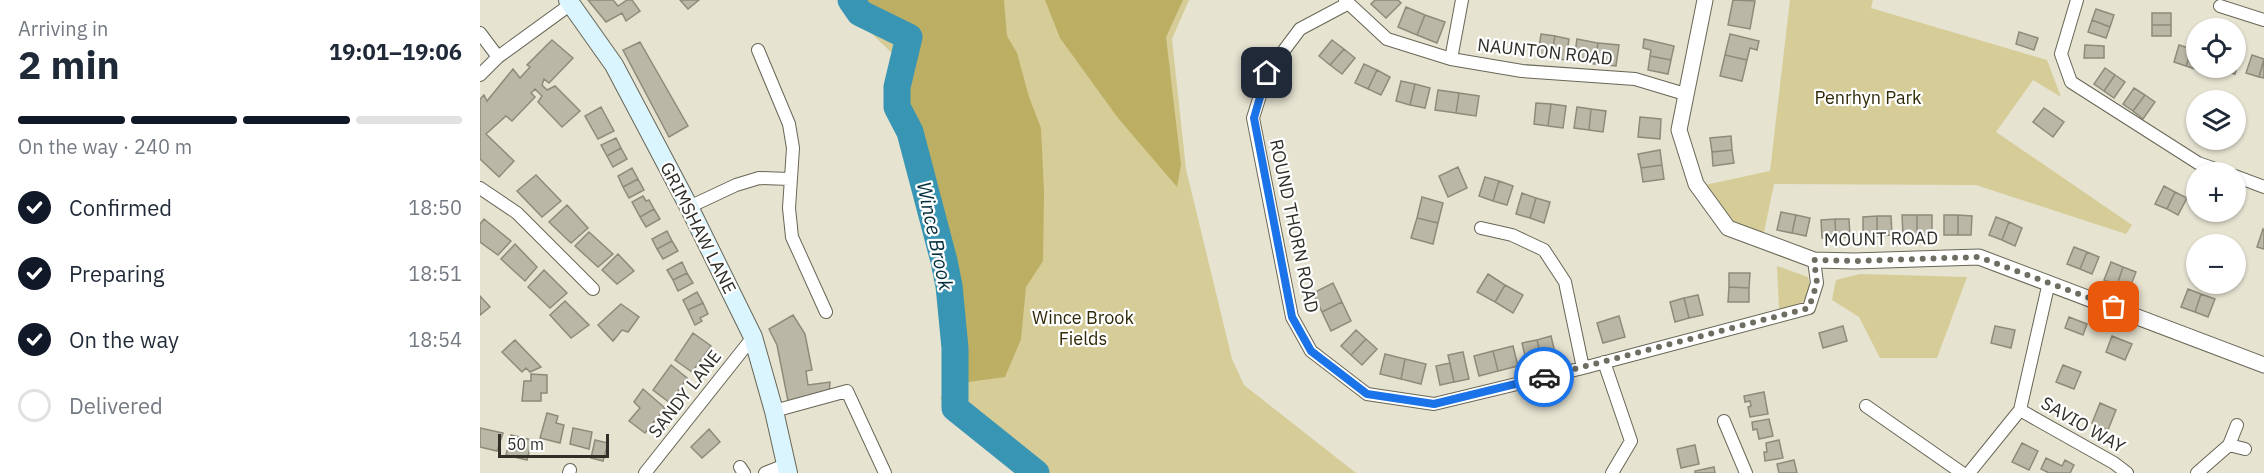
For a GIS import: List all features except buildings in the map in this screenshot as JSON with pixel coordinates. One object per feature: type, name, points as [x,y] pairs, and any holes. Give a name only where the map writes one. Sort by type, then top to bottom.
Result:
[{"type":"main road","name":"GRIMSHAW LANE","points":[[569,2],[614,65],[689,207],[753,338],[774,411],[786,469]]},
{"type":"street","points":[[1451,59],[1462,0]]},
{"type":"street","name":"MOUNT ROAD","points":[[1705,0],[1679,130],[1696,184],[1728,228],[1814,260],[1979,257],[2264,365]]},
{"type":"street","points":[[2078,0],[2061,54],[2071,82],[2196,162]]},
{"type":"street","points":[[480,75],[498,57],[569,2]]},
{"type":"street","name":"NAUNTON ROAD","points":[[1346,2],[1387,39],[1451,59],[1522,71],[1635,79],[1685,94]]},
{"type":"street","name":"ROUND THORN ROAD","points":[[1346,2],[1300,29],[1267,73],[1254,118],[1292,317],[1311,351],[1367,394],[1434,404],[1583,368],[1809,308],[1817,283],[1814,260]]},
{"type":"street","points":[[2220,6],[2264,20]]},
{"type":"street","points":[[480,33],[498,57]]},
{"type":"street","points":[[758,50],[789,124],[793,147],[789,208],[792,237],[826,312]]},
{"type":"street","points":[[689,207],[759,178],[790,179]]},
{"type":"street","points":[[2246,181],[2264,187]]},
{"type":"street","points":[[480,188],[517,213],[593,289]]},
{"type":"street","points":[[1482,228],[1512,235],[1544,250],[1565,282],[1583,368]]},
{"type":"street","points":[[1969,473],[2020,410],[2049,282]]},
{"type":"street","name":"SANDY LANE","points":[[645,473],[753,338]]},
{"type":"street","points":[[1604,362],[1631,441],[1612,473]]},
{"type":"street","points":[[774,411],[847,391],[885,473]]},
{"type":"street","points":[[1866,406],[1962,473]]},
{"type":"street","name":"SAVIO WAY","points":[[2020,410],[2114,463],[2127,473]]},
{"type":"street","points":[[1724,421],[1746,473]]},
{"type":"street","points":[[2197,473],[2229,445],[2237,425]]},
{"type":"street","points":[[2229,445],[2245,449]]},
{"type":"street","points":[[765,473],[786,469]]},
{"type":"green space","name":"Wince Brook Fields","points":[[840,0],[1189,0],[1172,39],[1186,169],[1232,359],[1244,385],[1356,473],[1021,473],[949,413],[940,398],[948,388],[944,307],[934,245],[919,177],[889,105],[899,60],[841,4]]},
{"type":"green space","name":"Penrhyn Park","points":[[1790,0],[1873,0],[1871,8],[2047,60],[2061,97],[2033,80],[1996,132],[2132,225],[2126,234],[1976,185],[1774,184],[1763,237],[1731,225],[1705,185],[1770,171]]},
{"type":"green space","points":[[1777,266],[1808,277],[1811,290],[1803,302],[1779,310]]},
{"type":"green space","points":[[1860,274],[1967,277],[1937,358],[1880,358],[1859,317],[1832,300],[1836,280]]},
{"type":"shaded area","points":[[860,0],[1004,0],[1007,36],[1017,53],[1029,97],[1041,128],[1044,192],[1043,261],[1026,287],[1021,339],[1005,377],[961,383],[966,363],[953,264],[921,142],[904,107],[903,87],[914,46],[913,35],[864,7]]},
{"type":"shaded area","points":[[1045,0],[1183,0],[1166,37],[1181,165],[1177,187],[1118,118],[1060,38]]},
{"type":"waterway","name":"Wince Brook","points":[[851,0],[860,13],[909,37],[897,87],[897,107],[910,132],[949,286],[955,348],[955,408],[1036,473]]},
{"type":"way so far","points":[[1544,377],[1809,308],[1817,283],[1814,260],[1979,257],[2114,307]]},
{"type":"route","points":[[1267,73],[1254,118],[1292,317],[1311,351],[1367,394],[1434,404],[1544,377]]}]
